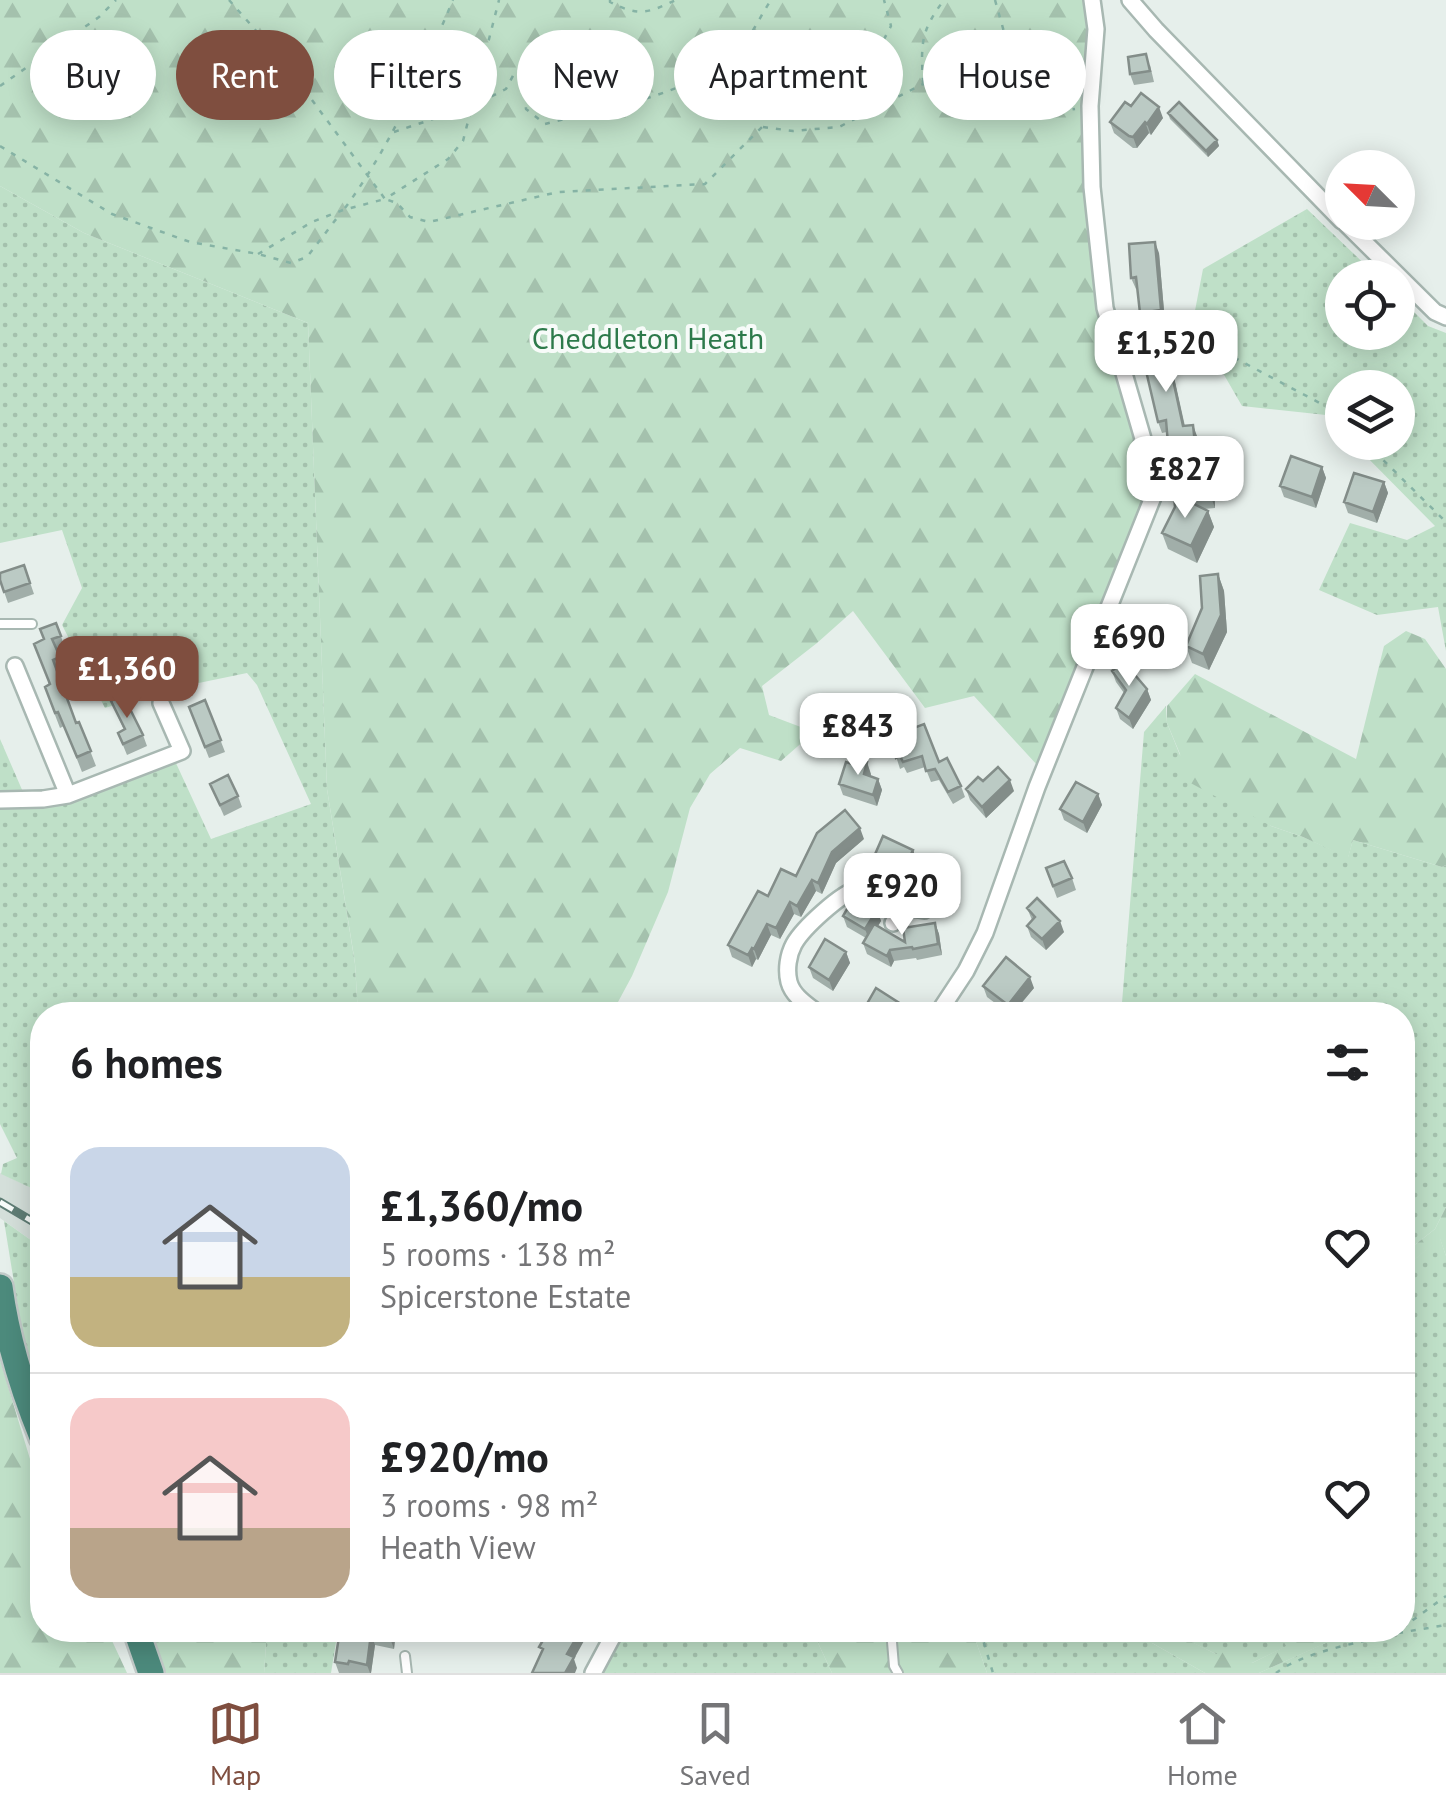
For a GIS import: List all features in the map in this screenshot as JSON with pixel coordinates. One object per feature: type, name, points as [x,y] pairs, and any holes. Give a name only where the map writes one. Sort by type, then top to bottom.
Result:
[{"type":"highway","points":[[0,1287],[5,1326],[30,1406]]},
{"type":"highway","points":[[140,1642],[151,1673]]},
{"type":"street","points":[[946,1002],[985,933],[1157,487],[1105,308],[1092,187],[1090,106],[1096,29],[1092,0]]},
{"type":"street","points":[[1130,0],[1325,204]]},
{"type":"street","points":[[1361,240],[1435,312],[1446,317]]},
{"type":"street","points":[[15,666],[68,795]]},
{"type":"street","points":[[0,800],[68,795],[182,751],[161,703]]},
{"type":"street","points":[[805,1002],[794,993],[788,980],[792,947],[841,897],[857,889],[872,888],[889,892],[906,908],[924,910]]},
{"type":"street","points":[[893,923],[906,908]]},
{"type":"street","points":[[593,1673],[610,1642]]},
{"type":"lane","points":[[0,624],[32,624]]},
{"type":"lane","points":[[892,1642],[898,1673]]},
{"type":"lane","points":[[405,1656],[407,1673]]},
{"type":"path","points":[[0,86],[116,0]]},
{"type":"path","points":[[230,0],[287,66],[385,199],[397,202],[410,217],[430,222],[558,192],[705,184],[762,127],[770,97],[800,66],[866,52],[882,43],[891,26],[884,0]]},
{"type":"path","points":[[0,146],[112,214],[190,242],[292,263],[307,257],[368,176],[409,103],[453,0]]},
{"type":"path","points":[[491,30],[499,0]]},
{"type":"path","points":[[610,0],[630,12],[651,12],[676,0]]},
{"type":"path","points":[[497,94],[506,89],[515,72],[524,74],[526,109],[545,124],[679,88],[714,71],[741,47],[771,0]]},
{"type":"path","points":[[927,30],[944,0]]},
{"type":"path","points":[[995,0],[1004,30]]},
{"type":"path","points":[[923,39],[923,71]]},
{"type":"path","points":[[762,127],[793,131],[838,127],[923,84]]},
{"type":"path","points":[[1086,107],[1090,106]]},
{"type":"path","points":[[393,133],[431,120]]},
{"type":"path","points":[[258,254],[312,222],[385,199],[448,159],[463,141],[468,120]]},
{"type":"path","points":[[1187,344],[1201,340],[1325,405]]},
{"type":"path","points":[[1384,460],[1446,522]]},
{"type":"path","points":[[1415,1619],[1446,1596]]},
{"type":"path","points":[[1415,1630],[1446,1625]]},
{"type":"path","points":[[984,1642],[994,1673]]},
{"type":"path","points":[[1276,1673],[1284,1666],[1360,1642]]},
{"type":"shaded area","points":[[0,1173],[30,1187],[30,1239],[0,1218]]},
{"type":"green space","name":"Cheddleton Heath","points":[[0,0],[1083,0],[1089,29],[1085,182],[1097,315],[1149,488],[1038,766],[974,696],[925,708],[853,611],[762,686],[769,715],[814,732],[781,761],[740,748],[710,774],[690,808],[668,892],[618,1002],[357,1002],[355,963],[327,789],[308,323],[84,233],[0,186]]},
{"type":"green space","points":[[0,186],[84,233],[308,323],[327,789],[355,964],[357,1002],[30,1002],[30,1187],[1,1174],[3,1164],[17,1158],[0,1124],[0,807],[66,804],[175,761],[211,839],[311,804],[257,685],[247,673],[160,691],[105,708],[62,625],[82,588],[62,530],[0,543]]},
{"type":"green space","points":[[1307,209],[1325,226],[1325,240],[1339,240],[1360,260],[1325,260],[1325,350],[1415,350],[1415,313],[1428,326],[1446,333],[1446,651],[1438,607],[1377,615],[1319,590],[1350,523],[1407,540],[1435,526],[1370,460],[1415,460],[1415,370],[1325,370],[1325,415],[1242,406],[1193,321],[1203,269]]},
{"type":"green space","points":[[1406,631],[1425,639],[1446,669],[1446,865],[1353,840],[1348,858],[1271,826],[1183,779],[1180,754],[1167,723],[1167,706],[1195,674],[1356,759],[1384,646]]},
{"type":"green space","points":[[1166,706],[1167,723],[1180,755],[1271,826],[1348,857],[1353,840],[1446,865],[1446,1207],[1435,1229],[1415,1245],[1415,1002],[1122,1002],[1144,732]]},
{"type":"green space","points":[[0,739],[23,792],[0,792]]},
{"type":"green space","points":[[1446,1207],[1446,1256],[1440,1239],[1415,1259],[1415,1245],[1435,1229]]},
{"type":"green space","points":[[4,1221],[30,1239],[30,1374]]},
{"type":"green space","points":[[1440,1238],[1446,1256],[1446,1673],[1259,1673],[1328,1642],[1415,1642],[1415,1259]]},
{"type":"green space","points":[[0,1360],[30,1459],[30,1642],[113,1642],[127,1673],[0,1673]]},
{"type":"green space","points":[[148,1642],[266,1642],[264,1673],[158,1673]]},
{"type":"green space","points":[[266,1642],[336,1642],[331,1673],[264,1673]]},
{"type":"green space","points":[[617,1642],[818,1642],[832,1673],[600,1673]]},
{"type":"green space","points":[[818,1642],[976,1642],[987,1673],[832,1673]]},
{"type":"green space","points":[[976,1642],[1152,1642],[1205,1673],[987,1673]]},
{"type":"green space","points":[[1191,1642],[1284,1642],[1287,1646],[1252,1663],[1216,1654]]},
{"type":"green space","points":[[1192,1642],[1216,1654],[1237,1645],[1252,1663],[1286,1646],[1284,1642],[1328,1642],[1259,1673],[1205,1673],[1152,1643]]},
{"type":"building","points":[[1146,54],[1150,71],[1130,74],[1128,57]]},
{"type":"building","points":[[1141,93],[1159,107],[1133,137],[1110,122],[1125,102],[1131,106]]},
{"type":"building","points":[[1179,102],[1217,140],[1206,151],[1168,113]]},
{"type":"building","points":[[1155,242],[1161,310],[1140,313],[1136,277],[1131,278],[1129,244]]},
{"type":"building","points":[[1142,334],[1164,338],[1183,426],[1193,425],[1196,453],[1169,456],[1166,420],[1158,422],[1143,358],[1138,357]]},
{"type":"building","points":[[1291,456],[1322,467],[1312,497],[1280,486]]},
{"type":"building","points":[[1210,464],[1211,497],[1182,499],[1176,495],[1175,481],[1193,480],[1192,465]]},
{"type":"building","points":[[1354,473],[1384,482],[1373,512],[1344,502]]},
{"type":"building","points":[[1174,494],[1208,511],[1191,546],[1162,533],[1175,507]]},
{"type":"building","points":[[24,565],[30,583],[4,592],[0,573]]},
{"type":"building","points":[[1218,574],[1221,615],[1203,654],[1186,646],[1202,608],[1200,576]]},
{"type":"building","points":[[56,623],[61,636],[52,639],[60,657],[53,660],[76,723],[79,722],[91,751],[77,757],[45,687],[50,684],[34,644],[44,639],[40,629]]},
{"type":"building","points":[[1123,661],[1147,689],[1129,718],[1116,708],[1126,690],[1112,671]]},
{"type":"building","points":[[123,695],[143,735],[123,744],[118,733],[125,729],[111,701]]},
{"type":"building","points":[[205,700],[221,740],[205,747],[189,707]]},
{"type":"building","points":[[924,724],[939,762],[947,758],[961,786],[948,792],[935,769],[926,771],[922,756],[903,762],[900,756],[896,758],[890,737]]},
{"type":"building","points":[[854,759],[867,762],[864,774],[878,779],[873,795],[839,784],[846,762],[852,764]]},
{"type":"building","points":[[998,767],[1010,780],[982,807],[966,789],[978,777],[983,781]]},
{"type":"building","points":[[228,775],[238,796],[220,805],[210,784]]},
{"type":"building","points":[[1076,782],[1098,794],[1083,822],[1060,809]]},
{"type":"building","points":[[845,810],[860,828],[832,852],[818,883],[812,880],[797,906],[790,902],[776,928],[767,924],[748,955],[728,945],[758,891],[768,896],[781,869],[796,876],[817,833]]},
{"type":"building","points":[[883,836],[913,850],[902,873],[873,859]]},
{"type":"building","points":[[946,861],[956,894],[936,900],[924,869]]},
{"type":"building","points":[[1064,861],[1072,878],[1053,886],[1046,868]]},
{"type":"building","points":[[854,897],[877,910],[865,929],[843,916]]},
{"type":"building","points":[[1037,898],[1060,921],[1042,939],[1027,926],[1035,917],[1027,908]]},
{"type":"building","points":[[935,923],[938,944],[890,950],[887,956],[863,943],[874,924],[905,942],[903,928]]},
{"type":"building","points":[[825,939],[846,952],[829,980],[809,967]]},
{"type":"building","points":[[1006,957],[1030,977],[1010,1002],[1004,1002],[983,986]]},
{"type":"building","points":[[876,988],[898,1002],[868,1002]]},
{"type":"building","points":[[338,1642],[370,1642],[367,1665],[335,1662]]},
{"type":"building","points":[[542,1642],[574,1642],[567,1654],[574,1657],[565,1673],[532,1673],[543,1649],[539,1647]]},
{"type":"railway","points":[[0,1202],[30,1220]]}]
